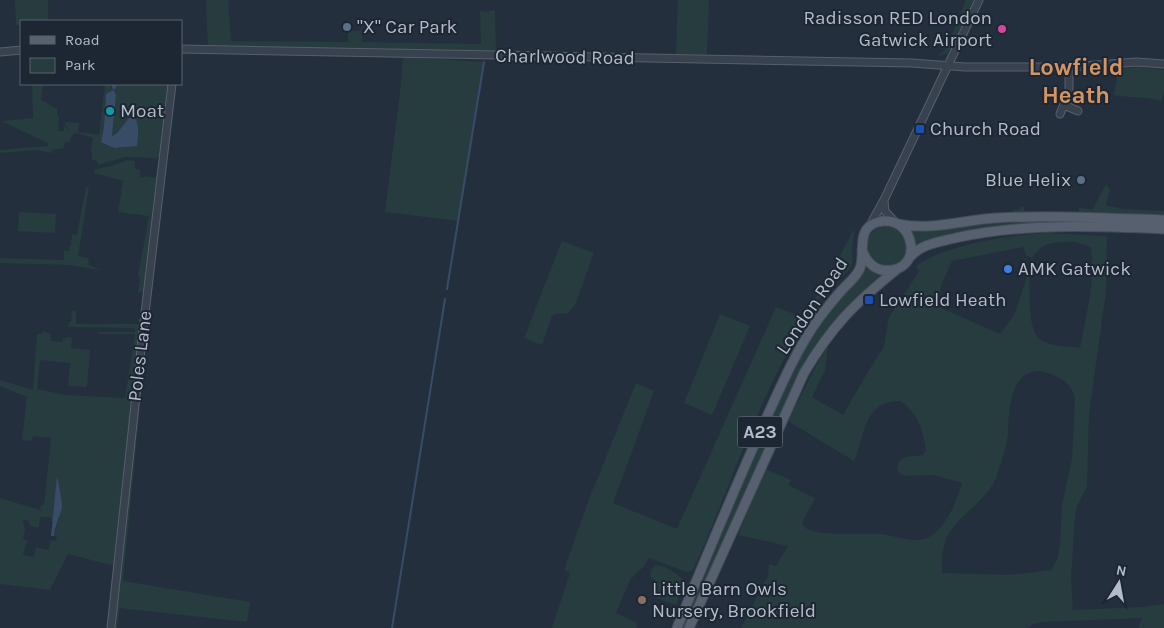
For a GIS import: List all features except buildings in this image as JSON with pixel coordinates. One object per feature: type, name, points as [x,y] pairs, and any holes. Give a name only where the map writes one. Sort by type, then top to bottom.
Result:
[{"type":"main road","points":[[1164,220],[995,218],[929,227],[880,222],[868,229],[862,240],[862,250],[868,262],[876,268],[889,270],[898,268],[917,250],[928,245],[1004,230],[1075,226],[1164,229]]},
{"type":"main road","points":[[896,223],[905,231],[911,242],[911,253],[908,260]]},
{"type":"main road","name":"London Road","points":[[677,628],[726,508],[790,367],[822,314],[858,272],[861,265],[862,250]]},
{"type":"main road","name":"London Road","points":[[689,628],[804,373],[842,319],[898,268]]},
{"type":"street","points":[[868,229],[885,198],[979,0]]},
{"type":"street","name":"Charlwood Road","points":[[182,49],[903,62],[948,65]]},
{"type":"street","points":[[0,52],[20,50]]},
{"type":"street","points":[[948,65],[1069,67],[1136,62],[1164,64]]},
{"type":"street","points":[[1060,114],[1069,90],[1069,67]]},
{"type":"street","name":"Poles Lane","points":[[111,628],[142,330],[172,85]]},
{"type":"street","points":[[1064,105],[1078,111]]},
{"type":"street","points":[[885,198],[885,211],[896,223]]},
{"type":"green space","points":[[15,0],[48,0],[48,20],[20,20],[20,25],[16,25]]},
{"type":"green space","points":[[206,0],[228,0],[231,41],[348,42],[348,31],[362,31],[362,42],[481,44],[480,11],[495,10],[496,52],[208,46]]},
{"type":"green space","points":[[678,0],[709,0],[707,54],[676,54]]},
{"type":"green space","points":[[966,0],[974,0],[951,48],[946,54],[937,56],[946,49]]},
{"type":"green space","points":[[403,57],[484,62],[458,221],[385,212]]},
{"type":"green space","points":[[1139,67],[1164,70],[1164,93],[1161,101],[1114,95],[1117,77],[1114,70]]},
{"type":"green space","points":[[32,85],[43,85],[41,100],[57,109],[57,116],[59,116],[58,131],[64,131],[64,125],[70,133],[64,122],[79,123],[78,132],[99,135],[105,85],[111,85],[113,89],[116,88],[117,85],[170,85],[161,156],[156,158],[125,157],[98,165],[97,161],[92,160],[93,138],[83,134],[73,134],[69,142],[64,143],[64,148],[53,150],[51,153],[37,150],[0,153],[0,150],[48,146],[48,143],[1,121],[33,118]],"holes":[[[113,91],[116,95],[112,136],[126,122],[135,118],[138,132],[135,146],[116,148],[101,142],[106,94]]]},
{"type":"green space","points":[[127,160],[135,161],[135,169],[140,170],[140,177],[144,178],[145,176],[155,178],[160,164],[145,291],[138,293],[140,277],[138,276],[149,216],[118,212],[123,181],[94,173],[95,169],[112,166]]},
{"type":"green space","points":[[1106,184],[1110,189],[1106,205],[1123,209],[1164,211],[1164,217],[1014,215],[1014,210],[1018,210],[1021,207],[1024,207],[1024,211],[1079,212],[1079,207],[1092,210]]},
{"type":"green space","points":[[86,187],[89,187],[78,256],[88,258],[89,265],[101,270],[69,265],[0,263],[0,258],[64,260],[64,251],[69,251],[72,234],[77,235]]},
{"type":"green space","points":[[19,212],[56,214],[55,233],[18,231]]},
{"type":"green space","points":[[995,223],[1046,223],[917,246],[911,231],[939,230]]},
{"type":"green space","points":[[883,226],[891,226],[898,229],[904,235],[907,246],[904,257],[898,263],[891,266],[883,266],[876,263],[870,257],[867,250],[867,242],[870,235],[876,229]]},
{"type":"green space","points":[[854,229],[851,266],[819,300],[784,360],[756,419],[693,570],[687,572],[649,558],[630,580],[616,613],[637,623],[636,628],[552,628],[570,573],[564,570],[589,499],[636,383],[654,391],[613,503],[677,529],[776,307],[802,317],[827,281]]},
{"type":"green space","points":[[1035,234],[1107,236],[1106,291],[1089,414],[1087,487],[1077,506],[1075,516],[1071,578],[1073,610],[1143,607],[1164,604],[1164,628],[1138,628],[1142,618],[1042,622],[1027,628],[741,628],[768,576],[769,564],[776,566],[788,546],[738,535],[765,469],[791,480],[788,485],[815,498],[802,523],[807,529],[817,532],[879,534],[917,540],[926,539],[947,519],[962,483],[934,475],[905,476],[899,473],[897,467],[899,461],[905,457],[923,455],[926,450],[915,416],[900,401],[888,402],[872,413],[867,422],[854,461],[788,421],[828,346],[825,370],[812,397],[843,415],[884,347],[889,317],[918,273],[919,271],[916,266],[927,259],[959,247]],"holes":[[[1076,242],[1091,247],[1092,259],[1090,298],[1080,348],[1050,344],[1041,340],[1036,335],[1030,307],[1030,268],[1014,315],[1000,334],[939,307],[941,286],[952,261],[1023,247],[1026,255],[1032,258],[1041,248],[1051,243]],[[1040,371],[1052,374],[1067,383],[1074,393],[1075,399],[1072,459],[1062,504],[1058,557],[1051,570],[1009,575],[942,573],[943,549],[948,535],[958,521],[984,496],[995,480],[1006,447],[1009,413],[1017,384],[1022,377]]]},
{"type":"green space","points":[[562,241],[594,253],[575,305],[568,313],[552,316],[542,345],[524,338]]},
{"type":"green space","points":[[864,267],[881,275],[881,277],[826,333],[685,628],[681,628],[769,421],[794,368],[821,322]]},
{"type":"green space","points":[[72,310],[76,311],[76,324],[148,324],[123,581],[250,602],[247,622],[120,608],[117,628],[108,628],[115,566],[68,554],[50,590],[0,584],[0,498],[40,510],[41,505],[44,505],[51,438],[33,436],[32,441],[22,440],[27,397],[0,386],[0,380],[33,390],[37,334],[42,334],[42,332],[50,333],[51,341],[62,342],[63,338],[72,337],[71,348],[90,350],[87,387],[68,386],[70,363],[40,360],[37,389],[65,395],[125,398],[135,334],[98,334],[99,332],[135,332],[135,328],[68,327],[69,322],[71,322]],"holes":[[[62,505],[54,536],[57,537],[56,541],[51,540],[48,550],[36,547],[34,557],[23,555],[27,541],[23,539],[25,530],[23,520],[28,520],[32,526],[39,527],[40,517],[51,517],[51,521],[53,521],[54,513]]]},
{"type":"green space","points":[[720,314],[750,326],[712,415],[684,403]]},
{"type":"green space","points":[[656,565],[671,570],[684,581],[676,605],[651,596],[655,580],[652,579],[651,571]]},
{"type":"water","points":[[111,85],[117,85],[116,88],[113,90]]},
{"type":"water","points":[[113,90],[116,95],[112,136],[117,133],[129,118],[135,118],[138,128],[137,146],[114,148],[101,142],[106,94]]},
{"type":"water","points":[[57,476],[62,508],[54,536],[51,536]]},
{"type":"waterway","points":[[447,289],[484,62]]},
{"type":"waterway","points":[[392,628],[445,299]]},
{"type":"place","name":"\"X\" Car Park","points":[[347,27]]},
{"type":"place","name":"Radisson RED London Gatwick Airport","points":[[1002,29]]},
{"type":"place","name":"Moat","points":[[110,111]]},
{"type":"place","name":"Church Road","points":[[920,129]]},
{"type":"place","name":"Blue Helix","points":[[1081,180]]},
{"type":"place","name":"AMK Gatwick","points":[[1008,269]]},
{"type":"place","name":"Lowfield Heath","points":[[869,300]]},
{"type":"place","name":"Little Barn Owls Nursery, Brookfield","points":[[642,600]]},
{"type":"district","name":"Lowfield Heath","points":[[1076,81]]}]
